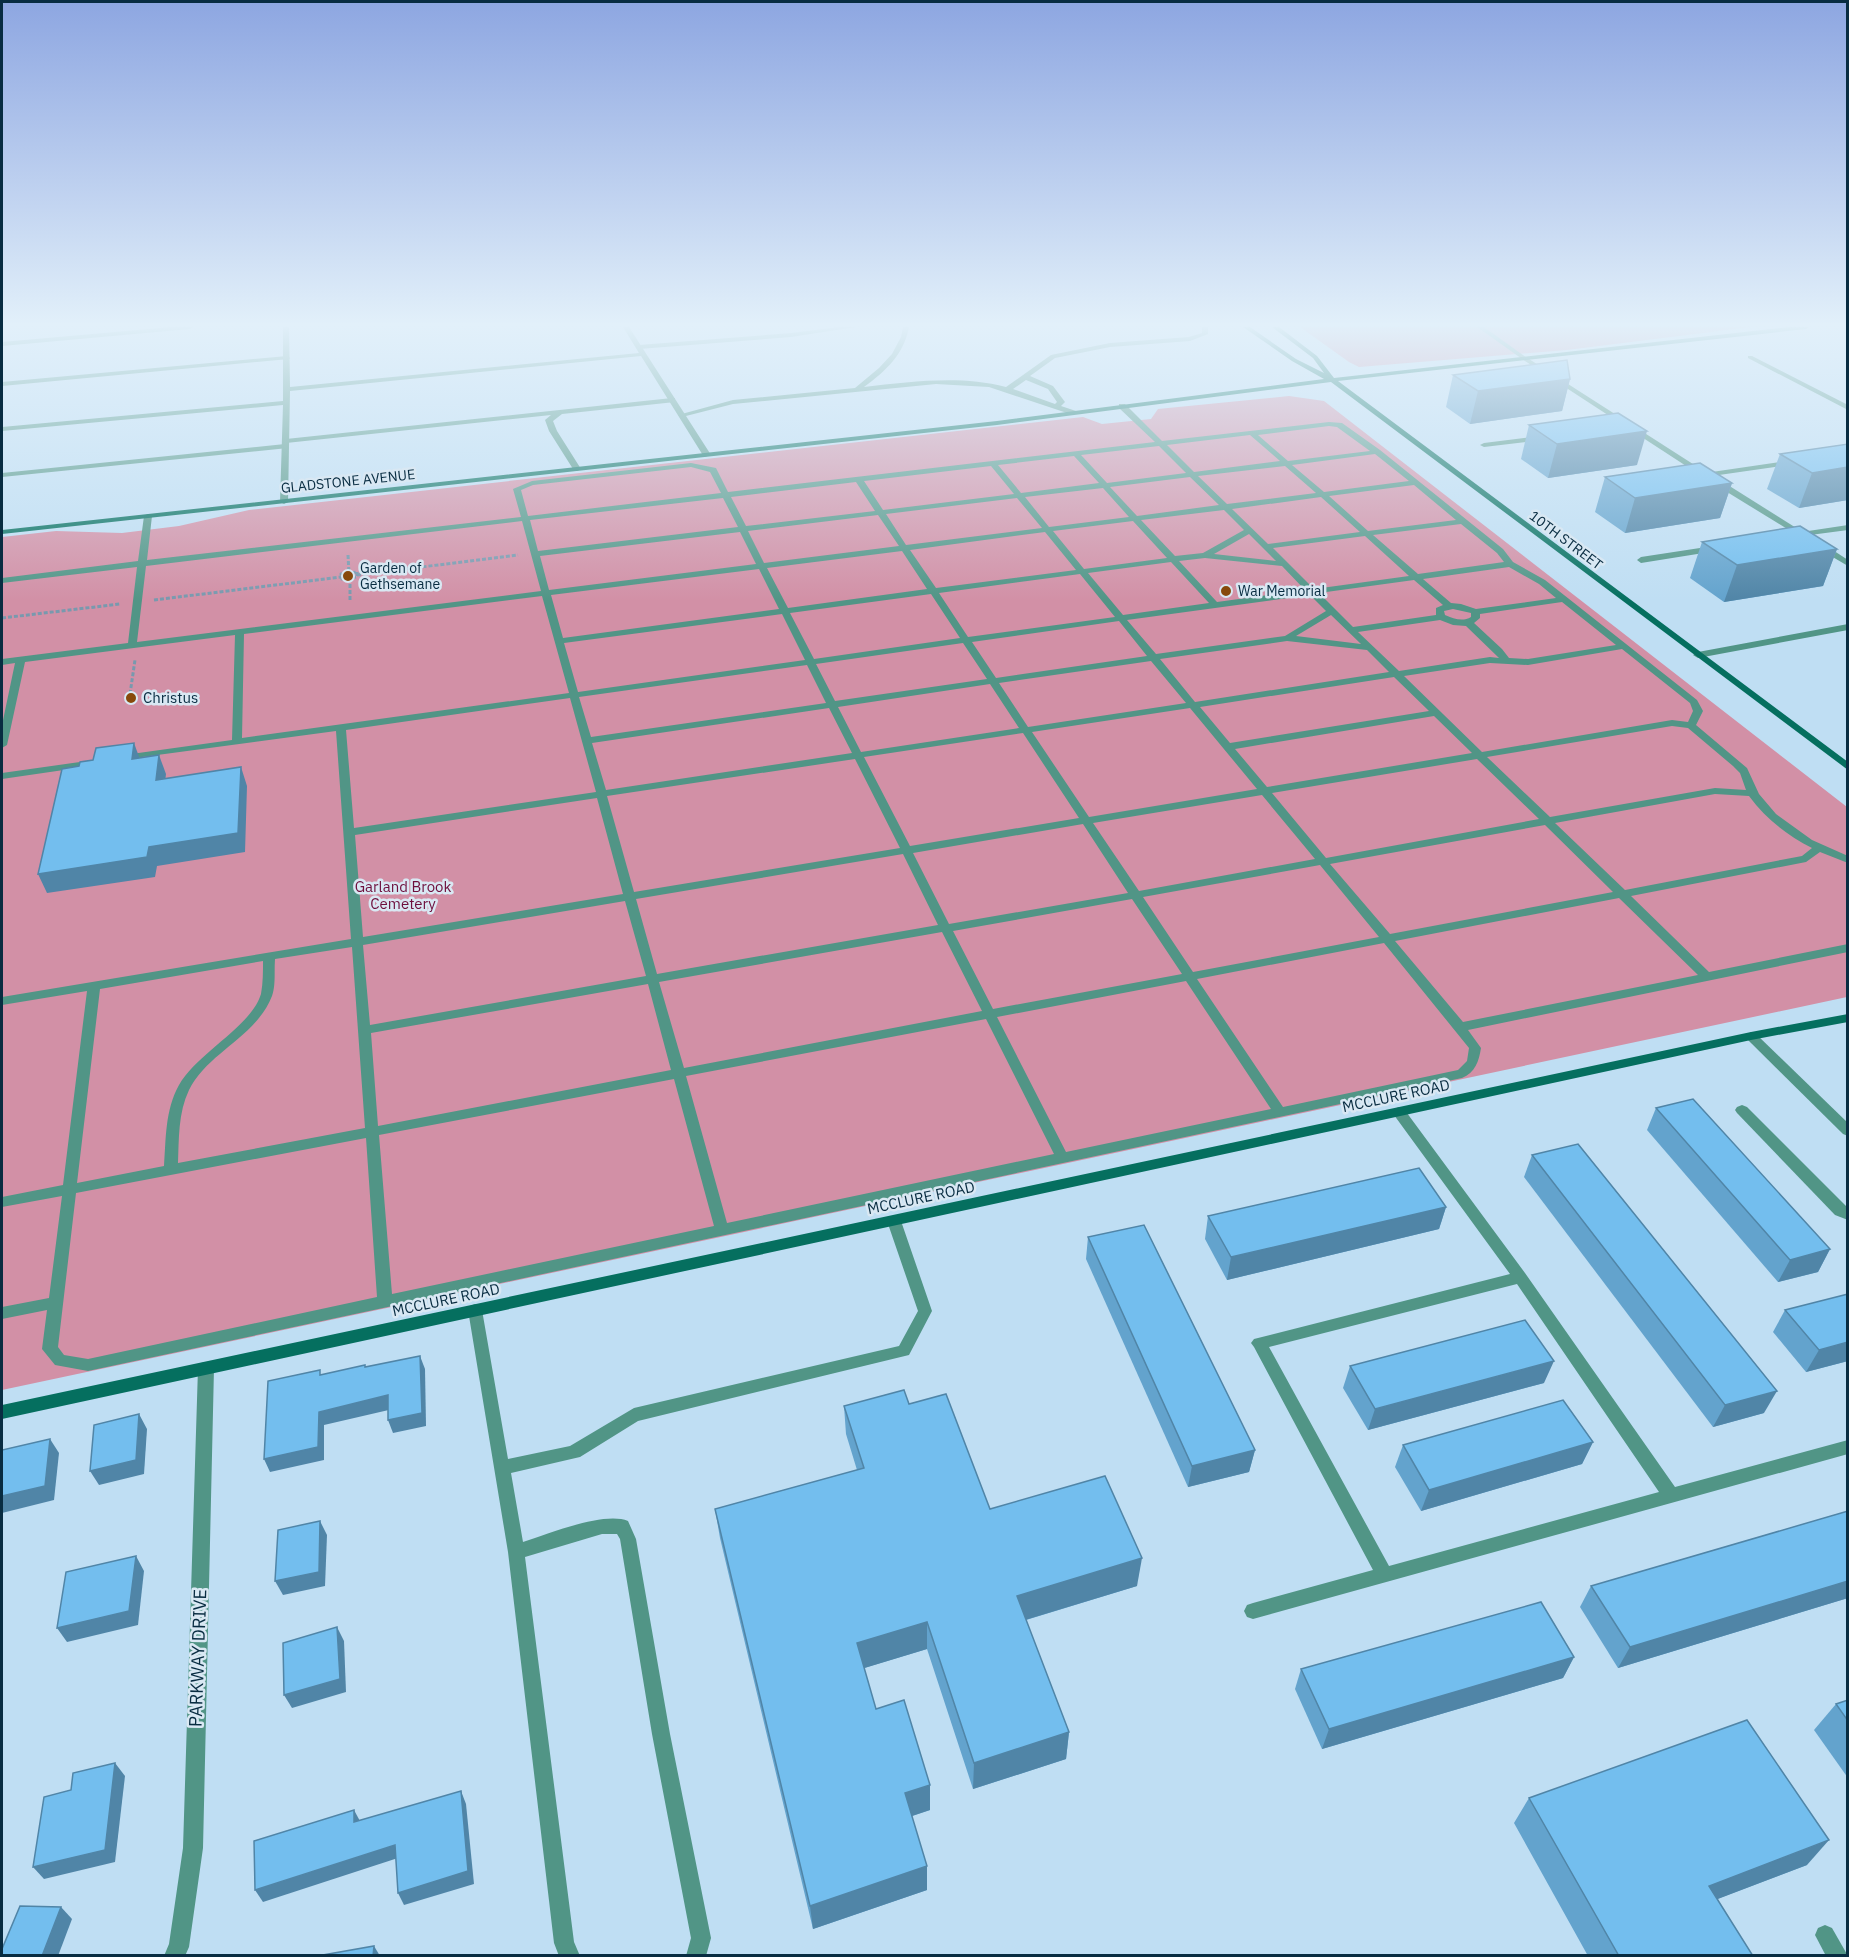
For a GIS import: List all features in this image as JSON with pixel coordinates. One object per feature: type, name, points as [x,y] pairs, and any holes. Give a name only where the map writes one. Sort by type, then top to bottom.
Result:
[{"type":"street","points":[[2,429],[119,418]]},
{"type":"street","points":[[284,502],[287,418]]},
{"type":"street","points":[[2,475],[504,418]]},
{"type":"street","points":[[551,418],[549,420],[553,431],[577,469]]},
{"type":"street","points":[[684,418],[707,455]]},
{"type":"street","name":"GLADSTONE AVENUE","points":[[2,532],[1027,418]]},
{"type":"street","points":[[1135,418],[1707,977]]},
{"type":"street","name":"10TH STREET","points":[[1383,418],[1848,767]]},
{"type":"street","points":[[1615,418],[1848,564]]},
{"type":"street","points":[[2,580],[1329,424],[1339,425],[1377,452],[1500,551],[1510,564],[1542,582],[1694,702],[1698,711],[1690,725]]},
{"type":"street","points":[[1616,427],[1627,426]]},
{"type":"street","points":[[1251,434],[1448,605]]},
{"type":"street","points":[[1484,445],[1550,436]]},
{"type":"street","points":[[537,554],[1377,452]]},
{"type":"street","points":[[1076,454],[1216,606]]},
{"type":"street","points":[[1705,475],[1804,460]]},
{"type":"street","points":[[94,986],[50,1349],[60,1361],[88,1365],[864,1198],[1462,1074],[1473,1062],[1475,1048],[1460,1027],[993,464]]},
{"type":"street","points":[[722,1230],[600,795],[518,489],[532,483],[691,465],[713,470],[1062,1157]]},
{"type":"street","points":[[859,480],[1280,1112]]},
{"type":"street","points":[[2,662],[1415,483]]},
{"type":"street","points":[[135,645],[148,516]]},
{"type":"street","points":[[1265,547],[1463,521]]},
{"type":"street","points":[[1781,538],[1848,527]]},
{"type":"street","points":[[1205,555],[1249,531]]},
{"type":"street","points":[[1641,560],[1723,547]]},
{"type":"street","points":[[560,641],[1205,555],[1282,564]]},
{"type":"street","points":[[2,776],[1510,564]]},
{"type":"street","points":[[1441,616],[1439,610],[1448,605],[1463,606],[1475,612],[1564,599]]},
{"type":"street","points":[[1287,638],[1332,612]]},
{"type":"street","points":[[1350,630],[1441,616],[1453,622],[1468,623],[1476,618],[1475,612]]},
{"type":"street","points":[[1468,623],[1506,660]]},
{"type":"street","points":[[1698,655],[1848,627]]},
{"type":"street","points":[[237,742],[240,632]]},
{"type":"street","points":[[586,741],[1287,638],[1370,648]]},
{"type":"street","points":[[350,832],[1490,660],[1528,662],[1625,646]]},
{"type":"street","points":[[2,745],[21,659]]},
{"type":"street","points":[[1227,747],[1437,713]]},
{"type":"street","points":[[2,1002],[1672,723],[1690,725],[1745,772],[1752,793],[1764,807],[1795,834],[1819,848],[1848,860]]},
{"type":"street","points":[[341,728],[385,1302]]},
{"type":"street","points":[[365,1030],[1715,791],[1752,793]]},
{"type":"street","points":[[2,1202],[1806,859],[1819,848]]},
{"type":"street","points":[[1460,1027],[1848,948]]},
{"type":"street","points":[[171,1169],[176,1109],[184,1087],[196,1071],[256,1012],[266,996],[269,957]]},
{"type":"street","name":"MCCLURE ROAD","points":[[2,1412],[1750,1036],[1848,1018]]},
{"type":"street","points":[[1750,1036],[1848,1131]]},
{"type":"street","points":[[1742,1110],[1840,1211],[1848,1215]]},
{"type":"street","points":[[1399,1112],[1520,1277],[1672,1497]]},
{"type":"street","points":[[502,1468],[574,1452],[634,1415],[904,1351],[925,1311],[894,1221]]},
{"type":"street","points":[[1384,1574],[1259,1343],[1520,1277]]},
{"type":"street","points":[[2,1313],[57,1302]]},
{"type":"street","points":[[475,1310],[516,1552],[564,1943],[570,1956]]},
{"type":"street","name":"PARKWAY DRIVE","points":[[178,1953],[193,1848],[206,1368]]},
{"type":"street","points":[[1253,1611],[1848,1447]]},
{"type":"street","points":[[516,1552],[602,1526],[622,1526],[628,1539],[661,1734],[701,1938],[696,1956]]},
{"type":"street","points":[[1825,1935],[1838,1956]]},
{"type":"path","points":[[2,618],[537,554]]},
{"type":"path","points":[[342,577],[341,574],[357,572],[357,575]]},
{"type":"path","points":[[350,578],[351,617]]},
{"type":"path","points":[[130,694],[135,645]]},
{"type":"green space","name":"Garland Brook Cemetery","points":[[1071,418],[1087,418],[1102,424],[1151,419],[1346,418],[1847,807],[1847,997],[2,1390],[2,537],[56,531],[122,533],[179,526],[249,510]]},
{"type":"building","points":[[1578,418],[1627,418],[1647,431],[1557,444],[1529,425]]},
{"type":"building","points":[[1848,444],[1848,467],[1812,473],[1780,454]]},
{"type":"building","points":[[1700,463],[1732,483],[1635,498],[1605,477]]},
{"type":"building","points":[[1800,526],[1837,549],[1737,565],[1702,542]]},
{"type":"building","points":[[134,743],[132,759],[159,755],[156,780],[241,767],[238,833],[149,847],[147,857],[38,874],[62,769],[79,766],[80,762],[93,760],[96,748]]},
{"type":"building","points":[[1693,1099],[1830,1249],[1790,1260],[1656,1108]]},
{"type":"building","points":[[1578,1144],[1777,1391],[1725,1405],[1532,1155]]},
{"type":"building","points":[[1419,1168],[1446,1207],[1231,1257],[1208,1216]]},
{"type":"building","points":[[1144,1225],[1255,1450],[1192,1466],[1088,1237]]},
{"type":"building","points":[[1848,1294],[1848,1342],[1819,1350],[1785,1310]]},
{"type":"building","points":[[1525,1320],[1554,1361],[1375,1409],[1350,1366]]},
{"type":"building","points":[[420,1356],[422,1413],[388,1420],[388,1395],[319,1412],[318,1447],[264,1459],[268,1381],[320,1370],[320,1375]]},
{"type":"building","points":[[904,1390],[909,1404],[946,1394],[990,1509],[1105,1476],[1142,1558],[1017,1596],[1069,1732],[974,1763],[927,1622],[857,1643],[876,1709],[904,1700],[930,1785],[905,1793],[927,1866],[810,1906],[715,1509],[864,1468],[844,1406]]},
{"type":"building","points":[[1563,1400],[1593,1442],[1429,1490],[1403,1445]]},
{"type":"building","points":[[139,1414],[136,1460],[90,1471],[94,1425]]},
{"type":"building","points":[[50,1439],[45,1486],[2,1496],[2,1450]]},
{"type":"building","points":[[1848,1511],[1848,1581],[1630,1647],[1591,1586]]},
{"type":"building","points":[[320,1521],[319,1572],[275,1581],[278,1530]]},
{"type":"building","points":[[136,1556],[129,1611],[57,1628],[66,1572]]},
{"type":"building","points":[[1541,1602],[1574,1657],[1329,1729],[1301,1669]]},
{"type":"building","points":[[337,1627],[340,1679],[284,1695],[283,1643]]},
{"type":"building","points":[[1848,1700],[1848,1721],[1836,1704]]},
{"type":"building","points":[[1747,1720],[1829,1840],[1709,1886],[1753,1956],[1619,1956],[1529,1798]]},
{"type":"building","points":[[115,1763],[105,1850],[33,1867],[44,1797],[71,1790],[73,1773]]},
{"type":"building","points":[[461,1791],[468,1871],[398,1893],[395,1845],[255,1890],[254,1841],[354,1810],[354,1822]]},
{"type":"building","points":[[20,1906],[61,1907],[42,1956],[2,1956],[2,1949]]},
{"type":"building","points":[[374,1946],[373,1956],[317,1956]]},
{"type":"place","name":"Garden of Gethsemane","points":[[348,576]]},
{"type":"place","name":"War Memorial","points":[[1226,591]]},
{"type":"place","name":"Christus","points":[[131,698]]}]
